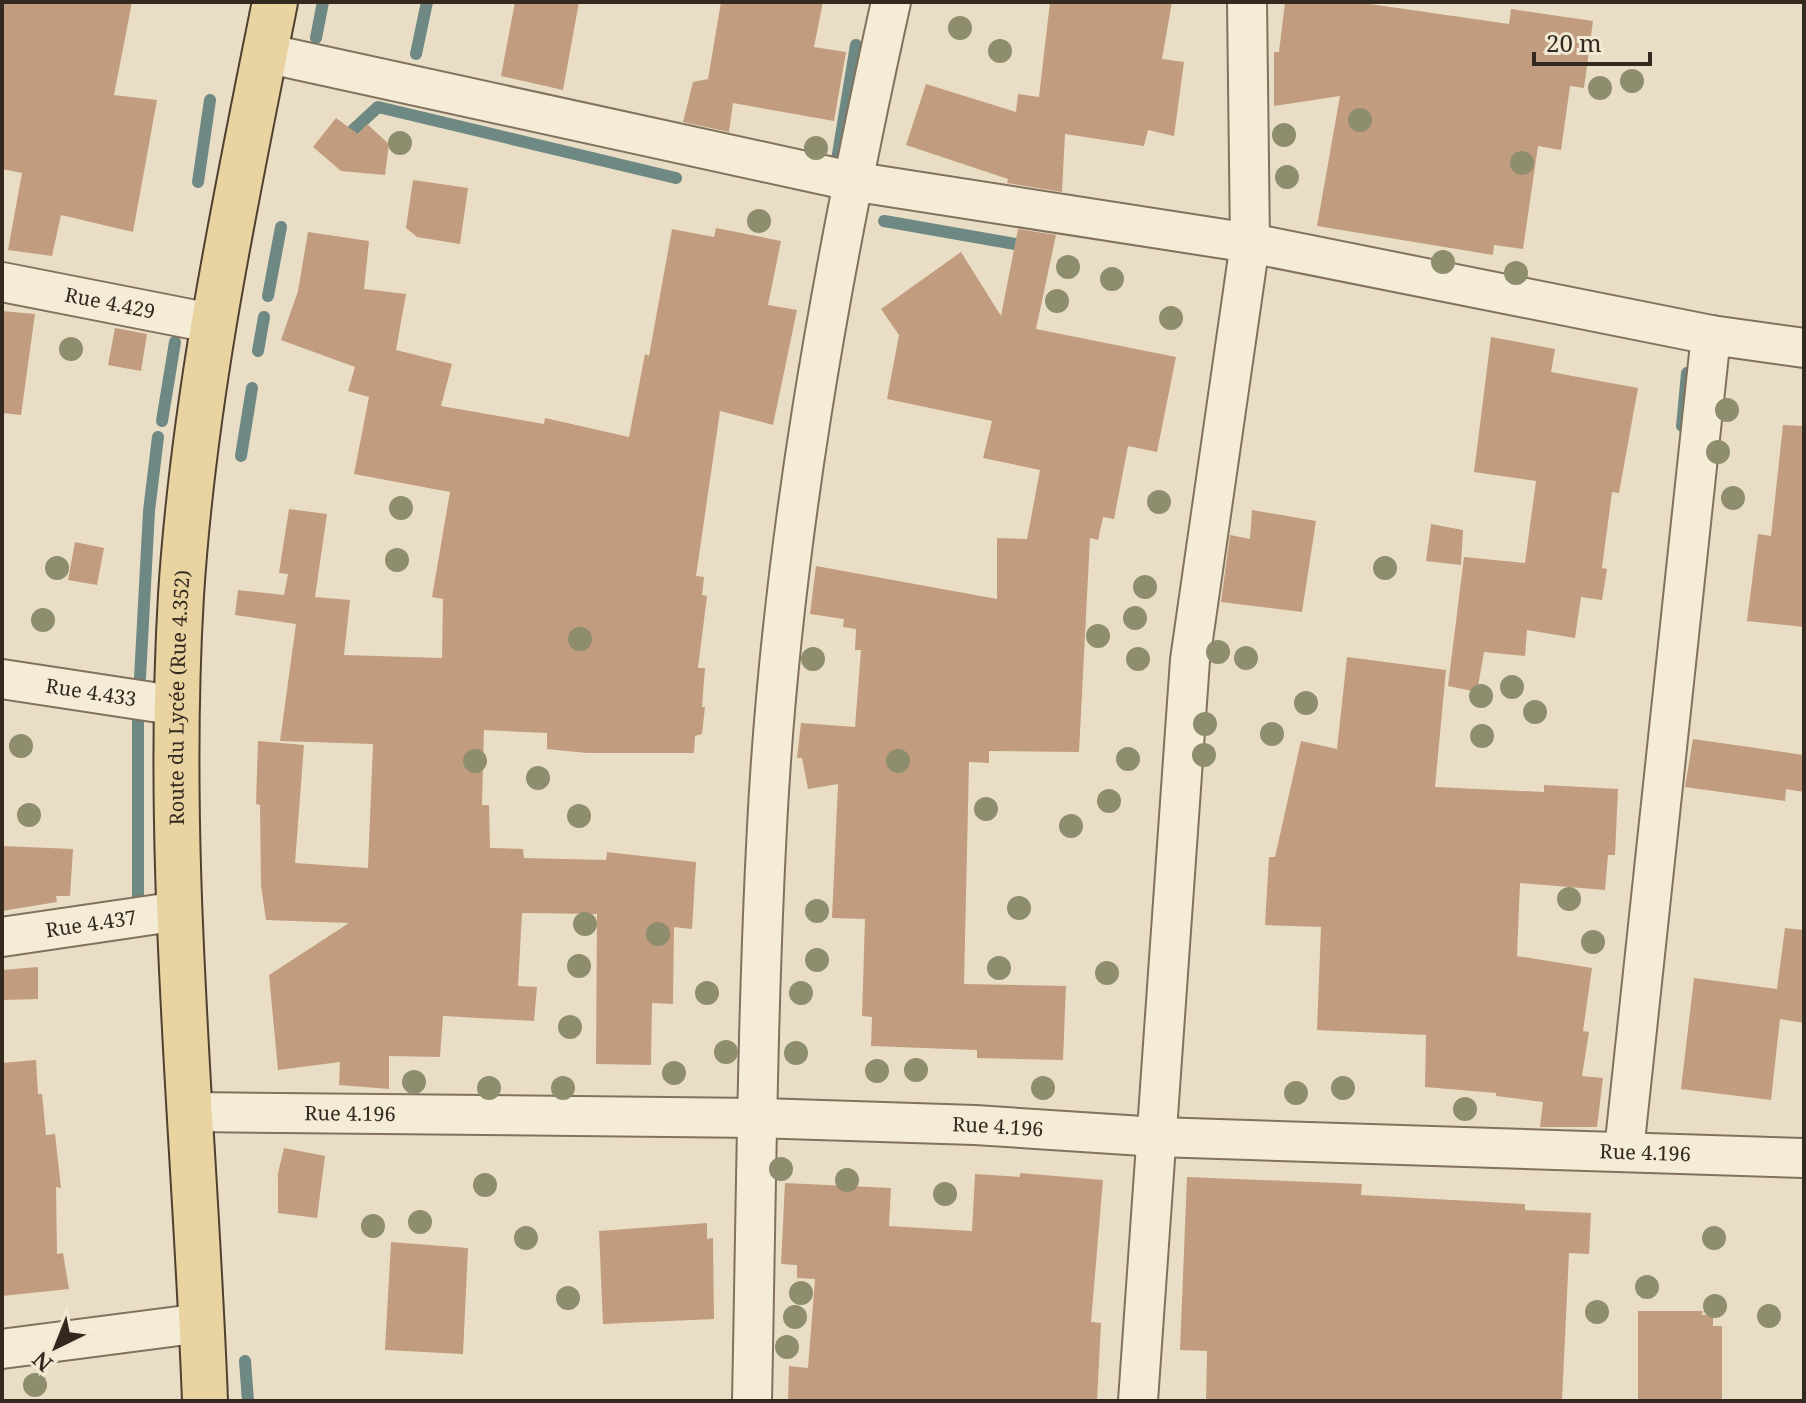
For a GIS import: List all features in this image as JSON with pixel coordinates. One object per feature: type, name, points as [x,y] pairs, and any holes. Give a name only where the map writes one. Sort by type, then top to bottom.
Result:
[{"type":"main road","name":"Route du Lycée (Rue 4.352)","points":[[205,1401],[179,911],[181,597],[191,478],[228,228],[275,2]]},
{"type":"street","points":[[752,1401],[767,826],[779,679],[794,532],[851,181],[891,2]]},
{"type":"street","points":[[1138,1401],[1190,660],[1250,243],[1247,2]]},
{"type":"street","points":[[265,53],[851,181],[1250,243],[1711,335],[1804,348]]},
{"type":"street","name":"Rue 4.429","points":[[2,282],[216,324]]},
{"type":"street","points":[[1624,1151],[1711,335]]},
{"type":"street","name":"Rue 4.433","points":[[2,679],[179,706]]},
{"type":"street","name":"Rue 4.437","points":[[2,937],[179,911]]},
{"type":"street","name":"Rue 4.196","points":[[192,1112],[758,1118],[975,1125],[1158,1137],[1804,1158]]},
{"type":"street","points":[[2,1349],[202,1323]]},
{"type":"building","points":[[2,2],[132,2],[114,95],[157,100],[133,232],[61,215],[52,256],[8,250],[22,173],[2,169]]},
{"type":"building","points":[[515,2],[579,2],[563,90],[501,76]]},
{"type":"building","points":[[721,2],[823,2],[814,47],[846,52],[834,121],[733,103],[729,132],[683,122],[693,82],[708,79]]},
{"type":"building","points":[[1050,2],[1172,2],[1162,59],[1184,62],[1174,136],[1148,130],[1144,146],[1065,134],[1062,192],[1007,183],[1008,179],[906,145],[926,84],[1016,112],[1018,94],[1039,97]]},
{"type":"building","points":[[1285,2],[1356,2],[1509,24],[1511,9],[1593,21],[1584,88],[1570,86],[1561,150],[1538,146],[1523,249],[1494,245],[1493,255],[1317,226],[1340,96],[1274,106],[1274,52],[1279,52]]},
{"type":"building","points":[[336,118],[358,134],[367,124],[389,144],[385,175],[341,171],[313,147]]},
{"type":"building","points":[[413,180],[468,188],[460,244],[417,237],[406,228]]},
{"type":"building","points":[[716,228],[781,241],[768,305],[797,310],[773,425],[720,411],[696,576],[704,577],[702,595],[707,596],[698,668],[705,668],[702,707],[705,707],[702,734],[695,736],[694,753],[587,753],[547,749],[547,733],[484,730],[482,805],[489,805],[490,848],[523,849],[524,858],[606,860],[607,852],[696,862],[692,929],[674,927],[673,1004],[652,1003],[651,1065],[596,1064],[597,914],[522,913],[518,986],[537,987],[534,1021],[443,1016],[440,1057],[389,1056],[389,1089],[339,1085],[340,1062],[278,1070],[269,975],[349,923],[266,920],[261,885],[260,805],[256,804],[258,741],[304,745],[295,863],[368,868],[373,744],[280,741],[296,624],[235,615],[238,590],[284,595],[288,574],[279,573],[289,509],[327,514],[315,597],[350,600],[344,655],[442,658],[443,599],[432,597],[450,492],[354,474],[369,397],[348,391],[355,367],[281,340],[298,291],[308,232],[369,241],[364,289],[406,294],[396,350],[452,364],[441,406],[544,424],[545,418],[629,437],[645,354],[649,356],[672,229],[714,237]]},
{"type":"building","points":[[1018,229],[1056,235],[1036,329],[1176,357],[1157,452],[1128,446],[1114,519],[1103,517],[1098,540],[1090,538],[1079,752],[989,751],[989,763],[969,762],[964,984],[1066,986],[1063,1060],[977,1058],[977,1050],[871,1046],[872,1017],[862,1016],[865,919],[832,918],[838,784],[808,789],[802,758],[797,758],[801,723],[855,727],[861,650],[855,650],[856,629],[843,627],[844,619],[810,614],[816,566],[997,599],[997,538],[1027,539],[1040,470],[983,458],[992,421],[887,399],[899,335],[881,309],[961,252],[1001,316]]},
{"type":"building","points":[[2,311],[35,314],[21,415],[2,413]]},
{"type":"building","points":[[115,328],[147,334],[141,371],[108,365]]},
{"type":"building","points":[[1491,337],[1555,349],[1551,372],[1638,388],[1619,493],[1612,492],[1602,568],[1607,569],[1602,600],[1581,597],[1575,638],[1527,630],[1525,656],[1484,652],[1477,692],[1448,686],[1464,557],[1525,563],[1536,481],[1474,472]]},
{"type":"building","points":[[1783,425],[1804,426],[1804,627],[1747,621],[1758,534],[1771,536]]},
{"type":"building","points":[[1252,510],[1316,521],[1302,612],[1221,602],[1230,535],[1250,539]]},
{"type":"building","points":[[1431,524],[1463,530],[1461,565],[1426,561]]},
{"type":"building","points":[[75,542],[104,548],[97,585],[68,580]]},
{"type":"building","points":[[1347,657],[1446,670],[1435,787],[1544,792],[1544,785],[1618,789],[1615,855],[1608,855],[1605,890],[1520,883],[1517,956],[1592,968],[1583,1031],[1589,1032],[1582,1076],[1603,1078],[1597,1127],[1540,1127],[1543,1102],[1496,1096],[1496,1093],[1425,1087],[1426,1035],[1317,1030],[1321,927],[1265,925],[1269,857],[1275,857],[1301,741],[1337,749]]},
{"type":"building","points":[[1693,739],[1804,755],[1804,792],[1786,789],[1785,801],[1685,787]]},
{"type":"building","points":[[2,846],[73,849],[70,896],[56,896],[57,902],[2,911]]},
{"type":"building","points":[[1785,928],[1804,930],[1804,1023],[1780,1019],[1771,1100],[1681,1089],[1694,978],[1777,989]]},
{"type":"building","points":[[38,967],[38,999],[2,1000],[2,970]]},
{"type":"building","points":[[36,1060],[38,1094],[42,1094],[46,1135],[55,1134],[61,1188],[56,1187],[57,1254],[63,1253],[69,1289],[2,1296],[2,1063]]},
{"type":"building","points":[[284,1148],[325,1156],[317,1218],[278,1213],[278,1173]]},
{"type":"building","points":[[1020,1173],[1103,1180],[1091,1322],[1101,1323],[1097,1401],[788,1401],[789,1366],[808,1368],[815,1279],[797,1278],[797,1265],[781,1264],[785,1183],[891,1188],[889,1226],[972,1231],[975,1174],[1020,1177]]},
{"type":"building","points":[[1187,1177],[1362,1184],[1361,1195],[1525,1204],[1525,1210],[1591,1213],[1589,1254],[1569,1253],[1562,1401],[1206,1401],[1207,1351],[1180,1350]]},
{"type":"building","points":[[707,1223],[707,1239],[713,1238],[714,1319],[603,1324],[599,1231]]},
{"type":"building","points":[[391,1242],[468,1248],[463,1354],[385,1350]]},
{"type":"building","points":[[1638,1311],[1703,1311],[1702,1315],[1713,1314],[1713,1326],[1722,1326],[1722,1401],[1638,1401]]},
{"type":"waterway","points":[[316,38],[323,2]]},
{"type":"waterway","points":[[416,54],[427,2]]},
{"type":"waterway","points":[[830,165],[836,166],[856,45]]},
{"type":"waterway","points":[[198,182],[210,100]]},
{"type":"waterway","points":[[353,130],[378,107],[676,178]]},
{"type":"waterway","points":[[884,221],[1015,244]]},
{"type":"waterway","points":[[268,296],[281,227]]},
{"type":"waterway","points":[[258,351],[264,317]]},
{"type":"waterway","points":[[162,421],[175,342]]},
{"type":"waterway","points":[[1682,426],[1687,373]]},
{"type":"waterway","points":[[241,456],[252,388]]},
{"type":"waterway","points":[[140,678],[149,511],[158,437]]},
{"type":"waterway","points":[[138,717],[138,906]]},
{"type":"waterway","points":[[245,1361],[248,1401]]}]
